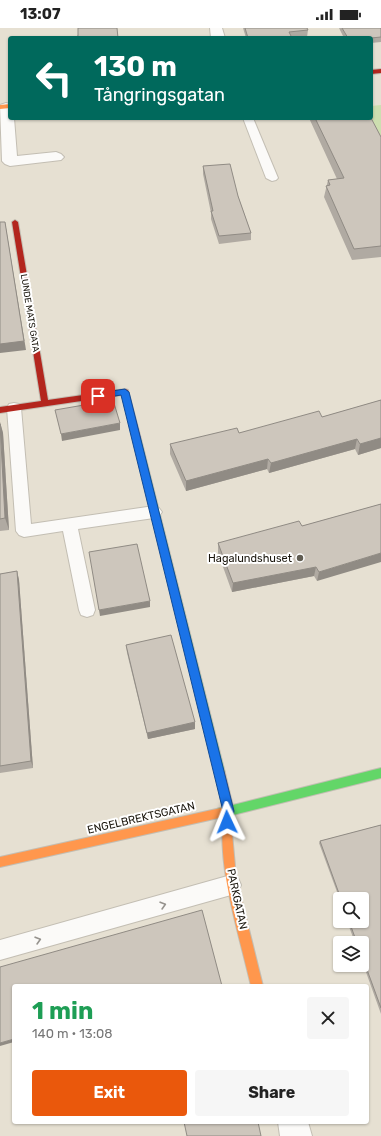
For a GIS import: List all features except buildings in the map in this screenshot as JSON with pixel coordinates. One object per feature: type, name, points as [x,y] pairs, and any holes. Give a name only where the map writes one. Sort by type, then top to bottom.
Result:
[{"type":"street","points":[[5,107],[10,161],[56,157]]},
{"type":"street","name":"LUNDE MATS GATA","points":[[15,222],[45,403]]},
{"type":"street","name":"PARKGATAN","points":[[45,403],[125,392],[228,811],[226,833],[232,885],[257,984]]},
{"type":"street","points":[[7,409],[45,403]]},
{"type":"street","name":"ENGELBREKTSGATAN","points":[[0,862],[228,811],[381,772]]},
{"type":"street","points":[[293,1124],[296,1136]]},
{"type":"lane","points":[[249,120],[272,178]]},
{"type":"lane","points":[[0,224],[15,222]]},
{"type":"lane","points":[[7,409],[24,531],[154,512]]},
{"type":"lane","points":[[69,524],[87,610]]},
{"type":"lane","points":[[0,950],[232,885]]},
{"type":"green space","points":[[381,105],[381,152],[364,120],[373,120],[373,106]]},
{"type":"traffic: fast","points":[[137,439],[220,773]]},
{"type":"traffic: fast","points":[[221,813],[381,773]]},
{"type":"traffic: slow","points":[[0,107],[8,106]]},
{"type":"traffic: slow","points":[[220,773],[229,811],[227,833],[231,877],[257,984]]},
{"type":"traffic: slow","points":[[0,862],[221,813]]},
{"type":"traffic: jam","points":[[373,72],[381,71]]},
{"type":"traffic: jam","points":[[15,222],[45,403]]},
{"type":"traffic: jam","points":[[0,410],[125,392],[137,439]]},
{"type":"place","name":"Hagalundshuset","points":[[300,558]]},
{"type":"route","points":[[98,396],[125,392],[228,811],[227,822]]}]
